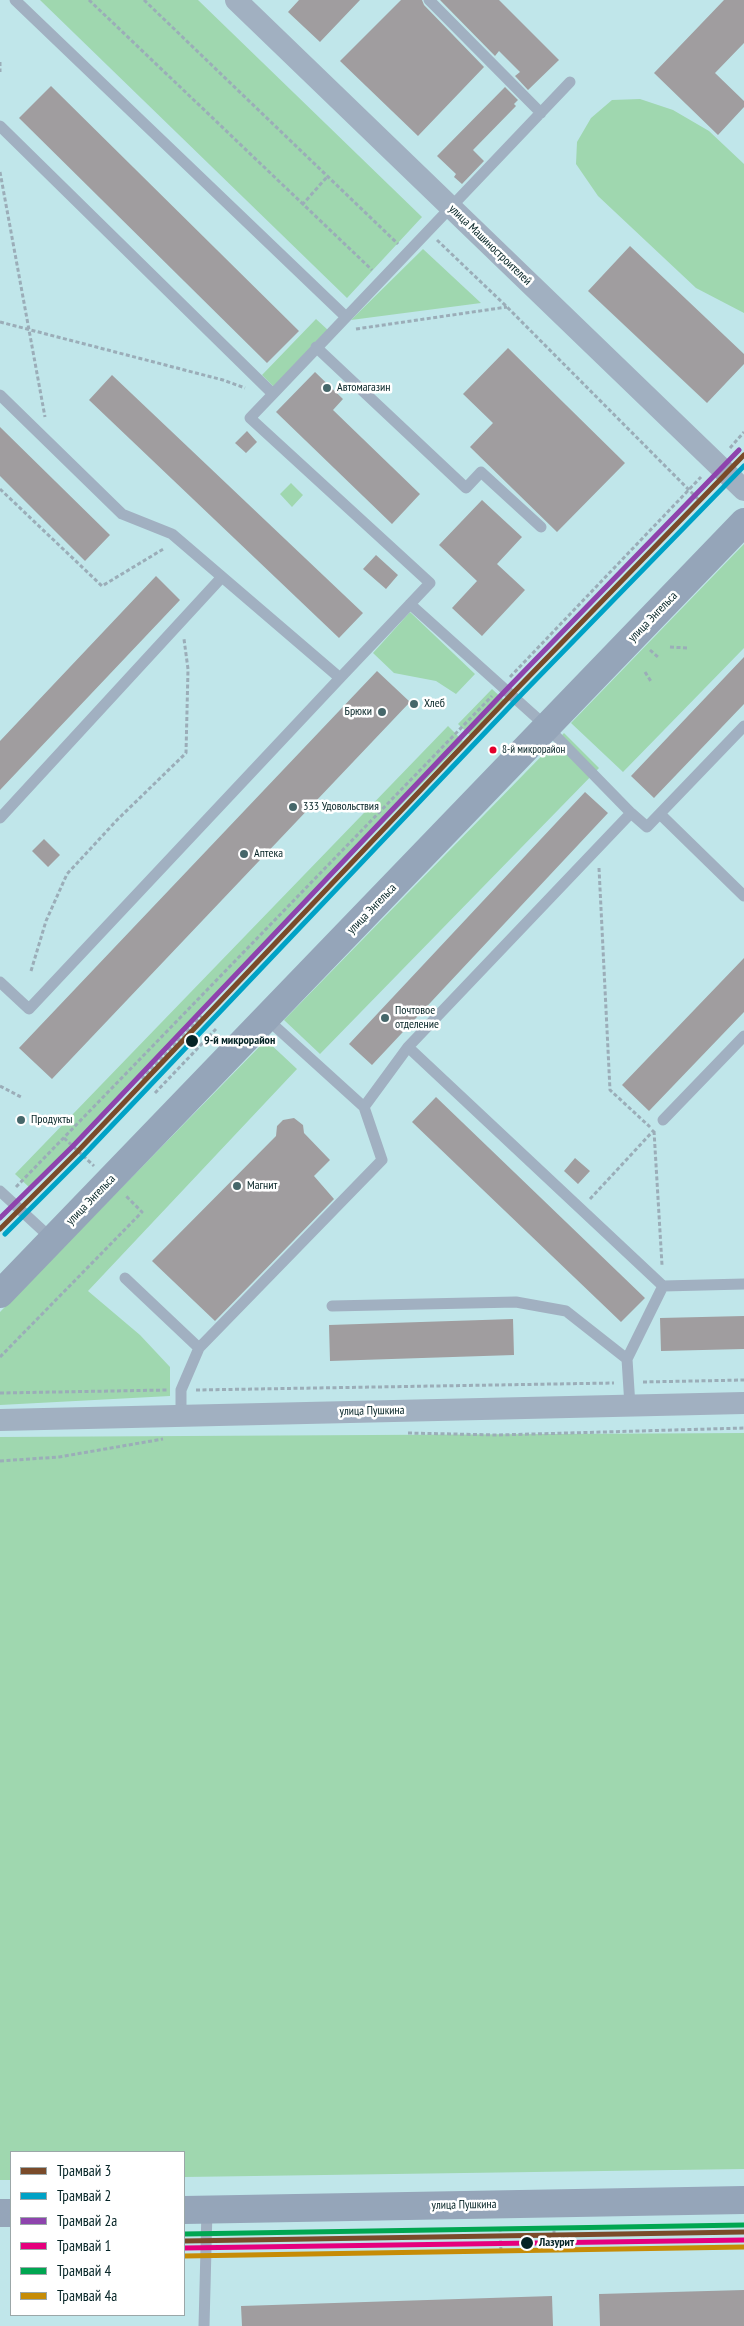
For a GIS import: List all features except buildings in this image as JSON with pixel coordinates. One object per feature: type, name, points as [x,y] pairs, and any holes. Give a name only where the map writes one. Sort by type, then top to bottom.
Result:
[{"type":"main road","name":"улица Энгельса","points":[[0,1294],[744,522]]},
{"type":"main road","name":"улица Пушкина","points":[[195,2210],[744,2200]]},
{"type":"street","name":"улица Машиностроителей","points":[[236,0],[744,490]]},
{"type":"street","name":"улица Пушкина","points":[[0,1420],[744,1403]]},
{"type":"lane","points":[[15,0],[346,317]]},
{"type":"lane","points":[[429,0],[541,113]]},
{"type":"lane","points":[[0,982],[29,1009],[430,583],[250,418],[570,82]]},
{"type":"lane","points":[[0,126],[271,396]]},
{"type":"lane","points":[[316,347],[466,488],[481,472],[541,527]]},
{"type":"lane","points":[[0,396],[122,514],[172,534],[179,539],[340,678]]},
{"type":"lane","points":[[0,818],[222,577]]},
{"type":"lane","points":[[410,604],[547,727],[647,827],[744,726]]},
{"type":"lane","points":[[364,1108],[408,1047],[632,813]]},
{"type":"lane","points":[[660,814],[744,896]]},
{"type":"lane","points":[[181,1415],[181,1390],[199,1348],[382,1160],[364,1108],[266,1019]]},
{"type":"lane","points":[[662,1120],[744,1036]]},
{"type":"lane","points":[[408,1047],[663,1286],[744,1284]]},
{"type":"lane","points":[[3,1194],[53,1240]]},
{"type":"lane","points":[[125,1278],[199,1348]]},
{"type":"lane","points":[[630,1406],[627,1360],[663,1286]]},
{"type":"lane","points":[[332,1306],[516,1302],[566,1311],[627,1360]]},
{"type":"lane","points":[[195,2210],[204,2326]]},
{"type":"path","points":[[88,0],[382,279]]},
{"type":"path","points":[[144,0],[407,253]]},
{"type":"path","points":[[0,62],[0,72]]},
{"type":"path","points":[[0,172],[49,442]]},
{"type":"path","points":[[302,205],[327,176]]},
{"type":"path","points":[[428,231],[507,307],[700,500]]},
{"type":"path","points":[[330,333],[507,307]]},
{"type":"path","points":[[0,322],[223,380],[271,396]]},
{"type":"path","points":[[739,437],[744,432]]},
{"type":"path","points":[[0,489],[102,586],[179,539]]},
{"type":"path","points":[[3,1194],[64,1138],[501,687],[688,490]]},
{"type":"path","points":[[31,971],[46,921],[67,874],[117,820],[186,752],[188,669],[181,621]]},
{"type":"path","points":[[670,647],[687,648]]},
{"type":"path","points":[[645,672],[652,684]]},
{"type":"path","points":[[598,847],[610,1090],[654,1130],[663,1286]]},
{"type":"path","points":[[142,1079],[202,1016]]},
{"type":"path","points":[[155,1093],[216,1029]]},
{"type":"path","points":[[0,1086],[21,1097]]},
{"type":"path","points":[[581,1209],[654,1130]]},
{"type":"path","points":[[64,1138],[94,1166]]},
{"type":"path","points":[[0,1357],[142,1212],[125,1195]]},
{"type":"path","points":[[0,1393],[744,1380]]},
{"type":"path","points":[[402,1433],[508,1434],[744,1428]]},
{"type":"path","points":[[0,1461],[59,1457],[167,1438]]},
{"type":"path","points":[[554,2228],[554,2250]]},
{"type":"path","points":[[500,2230],[501,2251]]},
{"type":"green space","points":[[40,0],[198,0],[422,217],[347,298]]},
{"type":"green space","points":[[640,99],[673,110],[709,131],[744,164],[744,313],[696,288],[598,196],[576,164],[577,142],[591,118],[612,100]]},
{"type":"green space","points":[[423,249],[481,303],[351,320]]},
{"type":"green space","points":[[316,319],[329,331],[274,387],[262,375]]},
{"type":"green space","points":[[291,483],[303,495],[292,507],[280,494]]},
{"type":"green space","points":[[744,544],[744,648],[623,772],[571,723]]},
{"type":"green space","points":[[410,612],[475,674],[456,694],[436,681],[394,673],[373,653]]},
{"type":"green space","points":[[492,689],[505,701],[471,736],[458,724]]},
{"type":"green space","points":[[448,726],[463,741],[30,1188],[15,1174]]},
{"type":"green space","points":[[564,733],[599,768],[320,1054],[284,1020]]},
{"type":"green space","points":[[266,1040],[297,1069],[88,1291],[140,1335],[170,1367],[170,1396],[0,1405],[0,1312]]},
{"type":"green space","points":[[744,1433],[744,2169],[185,2177],[185,2151],[10,2151],[10,2180],[0,2180],[0,1437]]},
{"type":"tram line","name":"2а","points":[[0,1218],[73,1146],[505,691],[739,450]]},
{"type":"tram line","name":"3","points":[[0,1229],[78,1151],[510,696],[744,455]]},
{"type":"tram line","name":"2","points":[[5,1234],[83,1156],[515,701],[744,466]]},
{"type":"tram line","name":"4","points":[[185,2234],[744,2225]]},
{"type":"tram line","name":"3","points":[[185,2241],[744,2232]]},
{"type":"tram line","name":"1","points":[[185,2248],[744,2240]]},
{"type":"tram line","name":"4а","points":[[185,2256],[744,2247]]},
{"type":"place","name":"Автомагазин","points":[[327,388]]},
{"type":"place","name":"Хлеб","points":[[414,704]]},
{"type":"place","name":"Брюки","points":[[382,712]]},
{"type":"place","name":"8-й микрорайон","points":[[493,750]]},
{"type":"place","name":"333 Удовольствия","points":[[293,807]]},
{"type":"place","name":"Аптека","points":[[244,854]]},
{"type":"place","name":"Почтовое отделение","points":[[385,1018]]},
{"type":"place","name":"9-й микрорайон","points":[[192,1041]]},
{"type":"place","name":"Продукты","points":[[21,1120]]},
{"type":"place","name":"Магнит","points":[[237,1186]]},
{"type":"place","name":"Лазурит","points":[[527,2243]]}]
